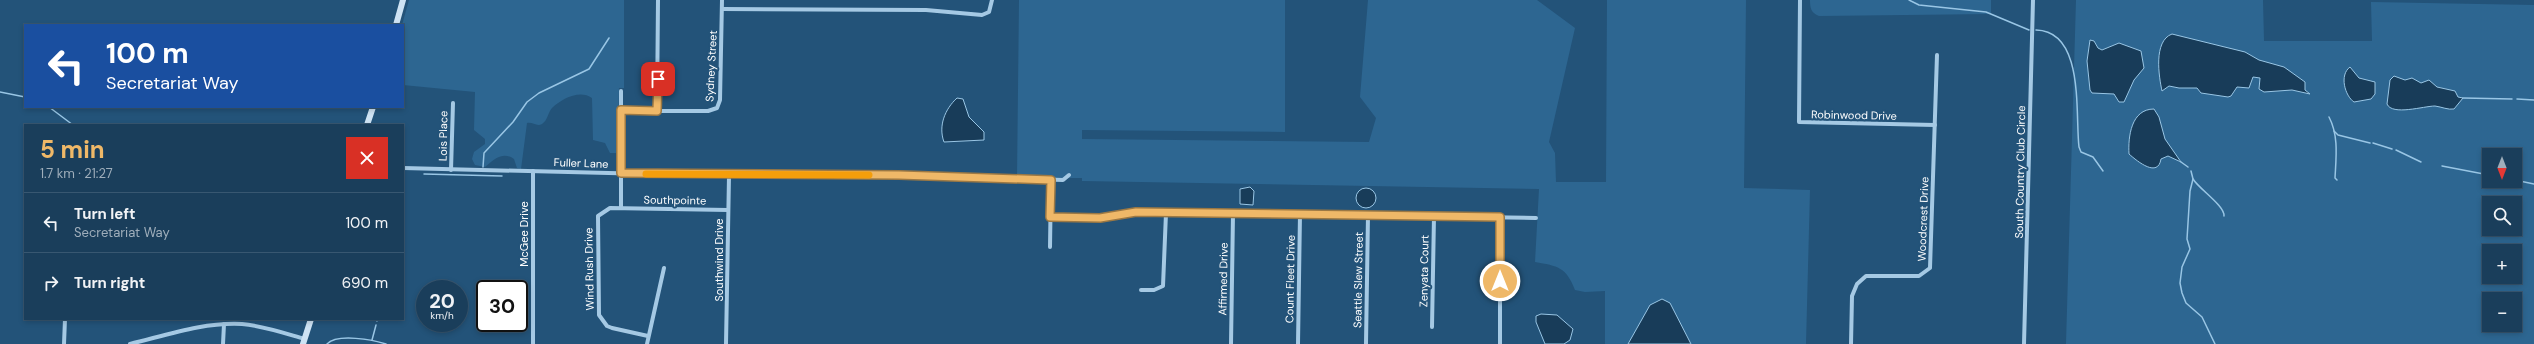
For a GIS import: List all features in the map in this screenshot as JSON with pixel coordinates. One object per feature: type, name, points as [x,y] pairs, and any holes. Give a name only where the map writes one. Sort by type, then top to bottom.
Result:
[{"type":"main road","points":[[396,24],[403,0]]},
{"type":"main road","points":[[367,124],[372,108]]},
{"type":"main road","points":[[305,343],[310,320]]},
{"type":"street","points":[[657,111],[658,0]]},
{"type":"street","name":"Sydney Street","points":[[621,110],[713,111],[720,105],[722,0]]},
{"type":"street","points":[[722,9],[926,10],[982,15],[989,12],[992,0]]},
{"type":"street","name":"Robinwood Drive","points":[[1800,0],[1799,122],[1935,125]]},
{"type":"street","name":"South Country Club Circle","points":[[2024,344],[2033,0]]},
{"type":"street","name":"Woodcrest Drive","points":[[1851,344],[1852,296],[1857,284],[1866,276],[1919,276],[1930,268],[1938,55]]},
{"type":"street","points":[[621,92],[621,208]]},
{"type":"street","name":"Lois Place","points":[[451,170],[453,103]]},
{"type":"street","name":"Fuller Lane","points":[[404,168],[729,176],[899,175],[1051,180],[1063,180],[1069,175]]},
{"type":"street","name":"McGee Drive","points":[[533,171],[533,344]]},
{"type":"street","name":"Southwind Drive","points":[[726,344],[729,176]]},
{"type":"street","points":[[1050,247],[1051,180]]},
{"type":"street","name":"Wind Rush Drive","points":[[621,208],[610,208],[598,216],[599,315],[607,326],[648,336]]},
{"type":"street","name":"Southpointe","points":[[621,208],[728,210]]},
{"type":"street","points":[[1050,217],[1100,218],[1136,212],[1536,218]]},
{"type":"street","points":[[1141,290],[1154,290],[1163,286],[1166,213]]},
{"type":"street","name":"Affirmed Drive","points":[[1231,344],[1233,214]]},
{"type":"street","name":"Count Fleet Drive","points":[[1298,344],[1300,214]]},
{"type":"street","name":"Seattle Slew Street","points":[[1366,344],[1368,215]]},
{"type":"street","name":"Zenyata Court","points":[[1432,327],[1434,216]]},
{"type":"street","points":[[1500,217],[1500,344]]},
{"type":"street","points":[[647,344],[664,268]]},
{"type":"street","points":[[64,344],[65,320]]},
{"type":"street","points":[[131,344],[200,326],[224,324],[264,327],[305,343]]},
{"type":"street","points":[[223,344],[224,324]]},
{"type":"shaded area","points":[[409,0],[624,0],[624,88],[619,88],[618,153],[610,153],[605,143],[593,140],[592,98],[582,94],[571,96],[560,101],[551,110],[546,120],[542,124],[538,125],[527,123],[521,169],[517,168],[514,159],[506,156],[495,159],[485,167],[475,165],[472,159],[474,152],[485,144],[485,139],[474,130],[475,92],[404,85],[404,24],[402,24]]},
{"type":"shaded area","points":[[1019,0],[1285,0],[1285,132],[1082,130],[1082,139],[1369,142],[1376,118],[1360,97],[1368,0],[1537,0],[1575,28],[1549,142],[1555,153],[1556,182],[1606,182],[1607,0],[1746,0],[1744,188],[1810,190],[1806,344],[1605,344],[1605,291],[1585,292],[1575,290],[1568,276],[1560,269],[1535,262],[1539,189],[1082,181],[1082,178],[1017,178]]},
{"type":"shaded area","points":[[1810,0],[1991,0],[1991,14],[1819,16],[1812,10]]},
{"type":"shaded area","points":[[2076,0],[2263,0],[2264,41],[2372,41],[2371,2],[2534,5],[2534,344],[2066,344]]},
{"type":"shaded area","points":[[2172,34],[2245,52],[2259,60],[2284,67],[2305,82],[2305,90],[2310,94],[2292,90],[2264,92],[2259,89],[2260,78],[2253,77],[2249,88],[2237,87],[2231,96],[2228,97],[2201,93],[2197,88],[2179,88],[2169,86],[2162,91],[2159,69],[2160,51],[2166,38]]},
{"type":"shaded area","points":[[2090,40],[2094,41],[2098,48],[2102,50],[2119,43],[2141,51],[2144,68],[2134,80],[2124,102],[2119,102],[2114,94],[2092,93],[2090,90],[2087,61]]},
{"type":"shaded area","points":[[2350,67],[2359,78],[2375,82],[2375,94],[2371,99],[2354,102],[2348,95],[2344,85],[2344,80]]},
{"type":"shaded area","points":[[2394,76],[2405,80],[2412,78],[2421,83],[2429,80],[2437,87],[2455,91],[2458,97],[2463,98],[2454,109],[2435,106],[2409,110],[2390,108],[2387,104],[2390,80]]},
{"type":"shaded area","points":[[957,98],[963,99],[969,117],[984,132],[984,140],[944,142],[942,136],[942,124],[949,107]]},
{"type":"shaded area","points":[[2154,109],[2159,117],[2165,139],[2181,162],[2168,156],[2161,159],[2159,165],[2152,168],[2147,167],[2137,161],[2129,154],[2129,140],[2132,125],[2140,114],[2146,110]]},
{"type":"shaded area","points":[[1250,187],[1254,191],[1253,205],[1240,204],[1240,189]]},
{"type":"shaded area","points":[[1366,188],[1373,191],[1376,198],[1373,205],[1366,208],[1359,205],[1356,198],[1359,191]]},
{"type":"shaded area","points":[[1662,299],[1670,303],[1691,344],[1628,344],[1650,305]]},
{"type":"shaded area","points":[[1541,314],[1557,315],[1573,329],[1570,340],[1564,344],[1545,344],[1536,322],[1536,316]]},
{"type":"waterway","points":[[1909,0],[1919,5],[1986,12],[2029,30]]},
{"type":"waterway","points":[[2036,30],[2052,34],[2063,44],[2070,59],[2074,76],[2077,96],[2079,147],[2081,152],[2093,157],[2103,171]]},
{"type":"waterway","points":[[483,167],[484,153],[513,122],[527,102],[539,93],[589,69],[609,38]]},
{"type":"waterway","points":[[0,92],[24,97]]},
{"type":"waterway","points":[[2463,98],[2512,99]]},
{"type":"waterway","points":[[2517,99],[2534,100]]},
{"type":"waterway","points":[[50,108],[72,124]]},
{"type":"waterway","points":[[2329,117],[2336,139],[2335,178],[2337,180]]},
{"type":"waterway","points":[[2334,131],[2338,135],[2370,143]]},
{"type":"waterway","points":[[2373,143],[2392,149]]},
{"type":"waterway","points":[[2396,150],[2421,162]]},
{"type":"waterway","points":[[2181,162],[2188,167]]},
{"type":"waterway","points":[[2442,166],[2482,174]]},
{"type":"waterway","points":[[2191,171],[2193,179],[2190,191],[2187,239],[2190,249],[2182,267],[2180,283],[2186,303],[2202,317],[2215,344]]},
{"type":"waterway","points":[[424,174],[502,176]]},
{"type":"waterway","points":[[2193,179],[2220,207],[2224,216]]},
{"type":"waterway","points":[[2522,181],[2534,184]]},
{"type":"waterway","points":[[372,340],[376,325]]},
{"type":"waterway","points":[[327,344],[332,341],[347,338],[365,339],[386,344]]},
{"type":"slow traffic","points":[[646,174],[729,176],[806,174],[869,175]]},
{"type":"route","points":[[658,79],[657,111],[621,110],[621,173],[729,176],[806,174],[899,175],[1051,180],[1050,217],[1100,218],[1136,212],[1500,217],[1500,281]]}]
